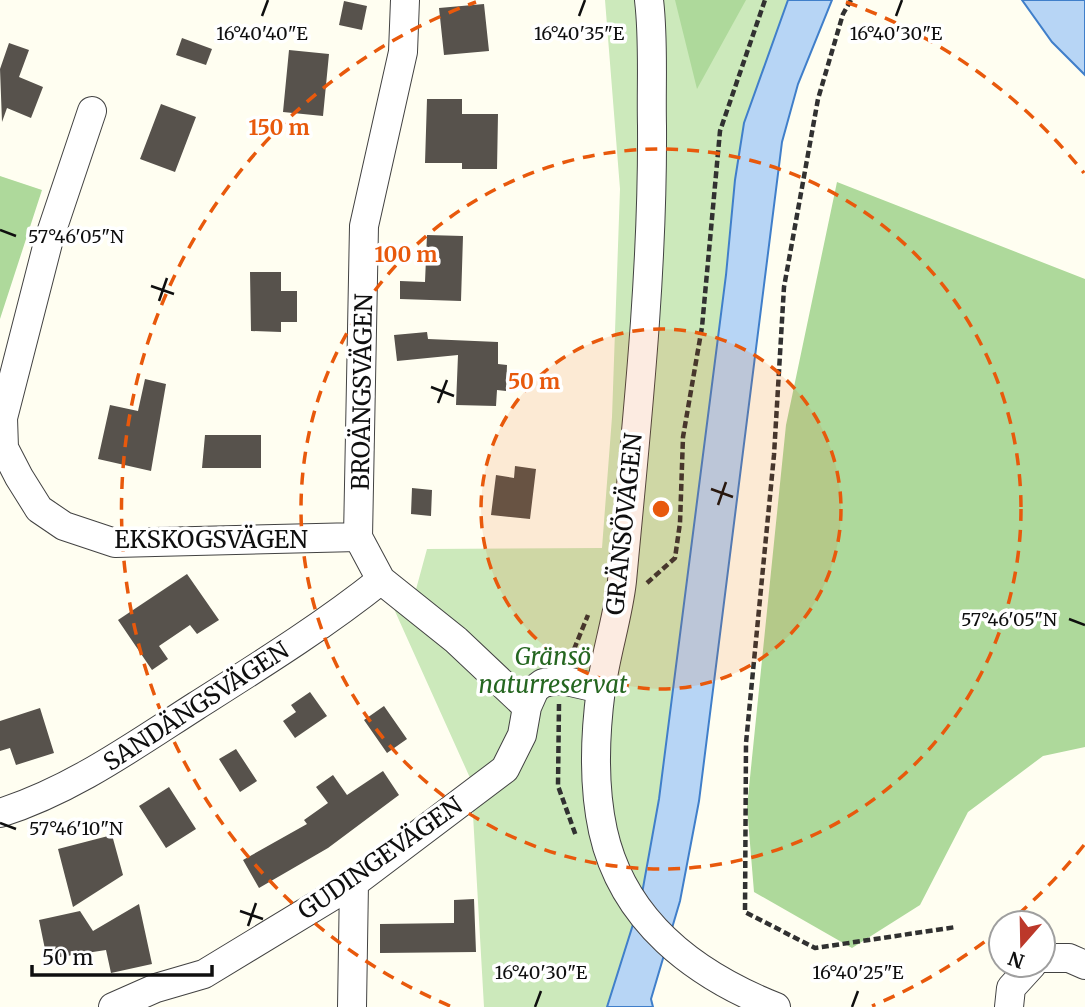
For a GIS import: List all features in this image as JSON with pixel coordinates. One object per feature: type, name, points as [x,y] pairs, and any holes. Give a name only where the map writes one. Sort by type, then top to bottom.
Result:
[{"type":"street","name":"BROÄNGSVÄGEN","points":[[358,537],[364,226],[402,52],[405,0]]},
{"type":"street","name":"GRÄNSÖVÄGEN","points":[[649,0],[652,223],[621,584],[601,689],[596,781],[599,811],[611,854],[636,905],[662,937],[695,967],[747,996],[776,1007]]},
{"type":"street","name":"EKSKOGSVÄGEN","points":[[92,111],[49,239],[3,418],[4,448],[38,509],[64,526],[115,543],[358,537]]},
{"type":"street","points":[[358,537],[381,580],[456,640],[527,707]]},
{"type":"street","name":"SANDÄNGSVÄGEN","points":[[0,813],[40,800],[88,775],[333,619],[381,580]]},
{"type":"street","name":"GUDINGEVÄGEN","points":[[113,1007],[156,988],[204,974],[354,883],[505,769],[522,734],[527,707],[535,689],[543,683],[562,680],[601,689]]},
{"type":"street","points":[[352,1007],[354,883]]},
{"type":"street","points":[[1057,958],[1069,958],[1085,965]]},
{"type":"street","points":[[1009,1007],[1011,988],[1019,979]]},
{"type":"path","points":[[621,584],[649,583],[675,558],[680,523],[683,437],[702,327],[720,131],[765,0]]},
{"type":"path","points":[[851,0],[844,14],[818,99],[784,287],[774,455],[746,744],[746,912],[815,948],[956,927]]},
{"type":"green space","name":"Gränsö naturreservat","points":[[605,0],[788,0],[744,123],[659,799],[641,899],[607,1007],[484,1007],[471,780],[394,609],[415,593],[427,549],[602,548],[612,417],[620,189]]},
{"type":"green space","points":[[675,0],[746,0],[697,89]]},
{"type":"green space","points":[[0,176],[42,190],[0,319]]},
{"type":"green space","points":[[837,182],[1085,279],[1085,747],[1043,756],[968,812],[920,905],[852,948],[754,892],[747,807],[786,425]]},
{"type":"water","points":[[788,0],[832,0],[798,84],[782,142],[699,801],[680,901],[651,999],[653,1007],[607,1007],[641,899],[659,799],[744,123]]},
{"type":"water","points":[[1022,0],[1085,0],[1085,75],[1052,42]]},
{"type":"building","points":[[344,1],[367,6],[362,30],[339,25]]},
{"type":"building","points":[[484,4],[489,51],[444,55],[439,8]]},
{"type":"building","points":[[182,38],[212,49],[206,65],[176,55]]},
{"type":"building","points":[[9,43],[29,50],[19,77],[43,87],[31,118],[7,108],[2,122],[0,69]]},
{"type":"building","points":[[289,50],[329,54],[323,116],[283,112]]},
{"type":"building","points":[[427,99],[462,99],[462,114],[498,114],[497,169],[462,169],[462,163],[425,163]]},
{"type":"building","points":[[161,104],[196,117],[175,172],[140,159]]},
{"type":"building","points":[[427,235],[463,236],[461,301],[400,299],[400,281],[425,282]]},
{"type":"building","points":[[250,272],[281,272],[281,291],[297,291],[297,322],[281,322],[281,332],[251,331]]},
{"type":"building","points":[[427,332],[428,339],[498,342],[498,364],[507,365],[506,391],[497,390],[496,406],[456,405],[458,355],[397,361],[394,335]]},
{"type":"building","points":[[145,379],[166,384],[151,471],[98,459],[110,405],[138,411]]},
{"type":"building","points":[[205,435],[261,435],[261,468],[202,468]]},
{"type":"building","points":[[515,466],[536,469],[530,519],[491,515],[496,475],[514,478]]},
{"type":"building","points":[[412,488],[432,490],[431,516],[411,514]]},
{"type":"building","points":[[187,574],[219,620],[197,634],[190,625],[159,646],[168,659],[152,670],[118,620]]},
{"type":"building","points":[[310,692],[327,716],[295,738],[283,721],[296,712],[291,705]]},
{"type":"building","points":[[384,706],[407,739],[387,753],[364,720]]},
{"type":"building","points":[[40,708],[54,753],[16,765],[10,748],[0,751],[0,721]]},
{"type":"building","points":[[236,749],[257,781],[240,792],[219,759]]},
{"type":"building","points":[[383,771],[399,795],[328,848],[259,888],[243,860],[307,824],[304,820],[328,803],[316,787],[333,775],[347,795]]},
{"type":"building","points":[[169,787],[196,829],[166,848],[139,806]]},
{"type":"building","points":[[112,835],[123,875],[73,907],[58,849]]},
{"type":"building","points":[[474,899],[476,952],[380,953],[380,924],[454,923],[454,900]]},
{"type":"building","points":[[139,904],[152,964],[111,973],[106,950],[47,959],[39,920],[80,911],[93,931]]}]
